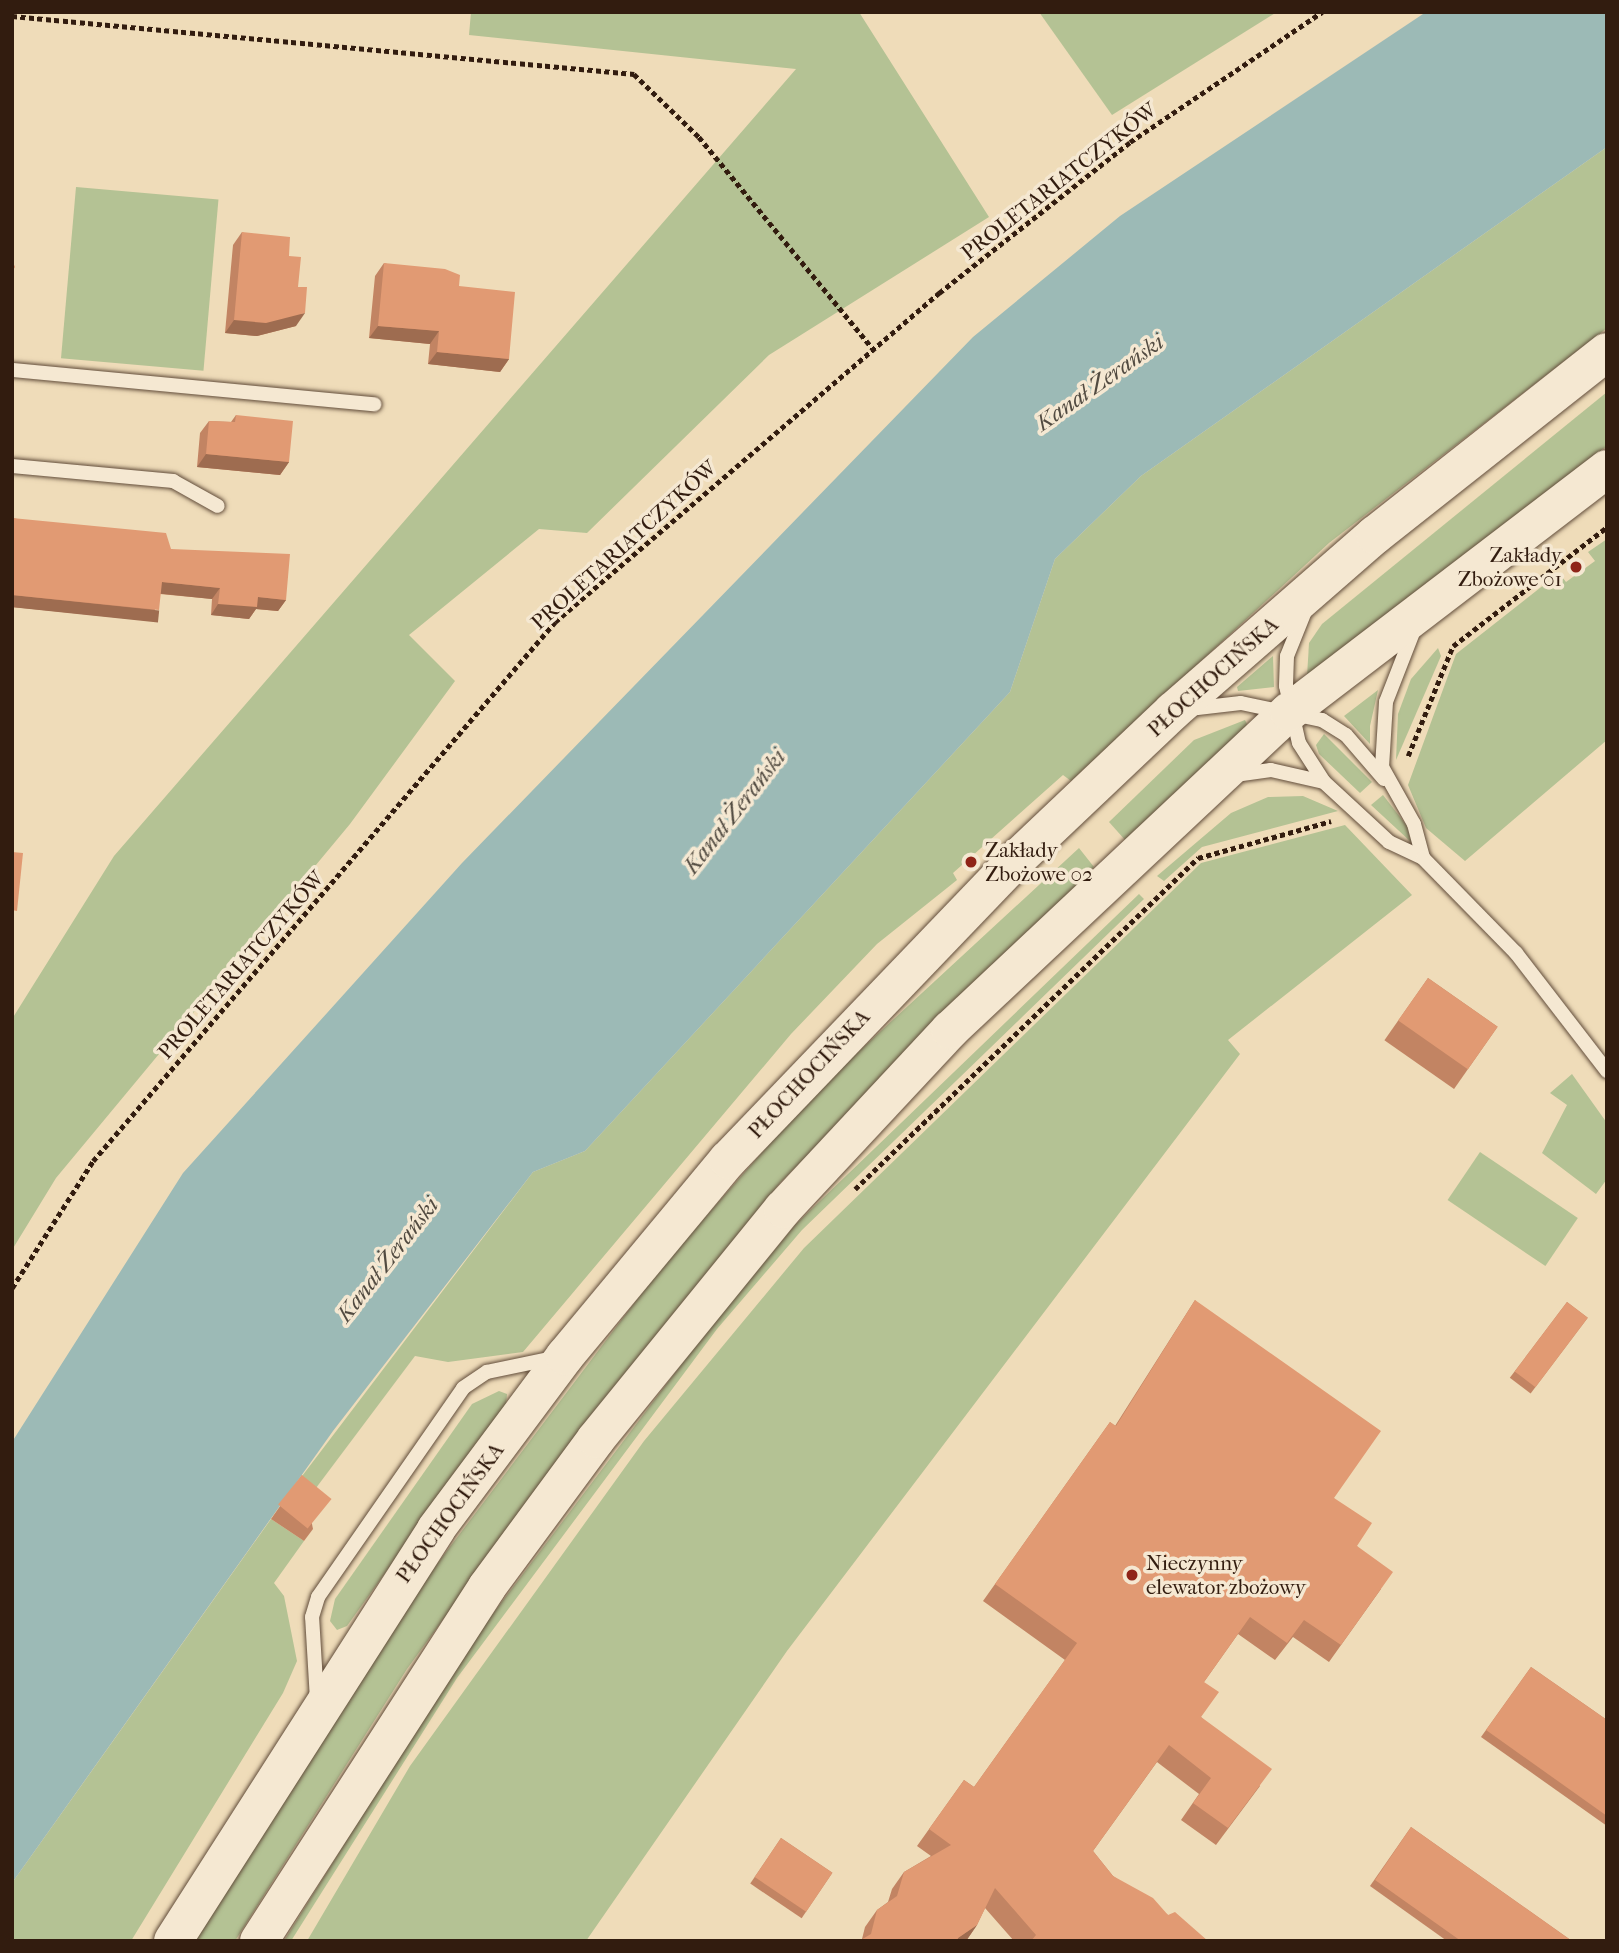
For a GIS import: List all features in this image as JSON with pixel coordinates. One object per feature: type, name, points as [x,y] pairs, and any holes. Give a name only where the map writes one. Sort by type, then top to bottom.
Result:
[{"type":"main road","name":"PŁOCHOCIŃSKA","points":[[173,1941],[317,1706],[436,1529],[565,1356],[806,1076],[1173,711],[1314,588],[1607,352]]},
{"type":"main road","points":[[259,1941],[487,1587],[596,1439],[783,1209],[950,1030],[1289,712],[1607,469]]},
{"type":"lane","points":[[12,370],[374,404]]},
{"type":"lane","points":[[12,466],[173,481],[218,506]]},
{"type":"lane","points":[[1314,588],[1287,656],[1289,712],[1299,743],[1324,782],[1389,842],[1423,858],[1516,953],[1607,1071]]},
{"type":"lane","points":[[1387,782],[1381,743],[1387,702],[1425,607]]},
{"type":"lane","points":[[1173,711],[1241,703],[1289,712],[1346,735],[1387,782],[1415,824],[1423,858]]},
{"type":"lane","points":[[1216,778],[1271,770],[1324,782]]},
{"type":"lane","points":[[317,1706],[312,1618],[318,1597],[463,1388],[487,1372],[565,1356]]},
{"type":"path","name":"PROLETARIATCZYKÓW","points":[[12,1288],[93,1161],[555,622],[873,349],[1130,142],[1322,12]]},
{"type":"path","points":[[12,16],[634,74],[699,137],[873,349]]},
{"type":"path","points":[[1404,766],[1452,646],[1607,527]]},
{"type":"path","points":[[850,1193],[1198,858],[1343,817]]},
{"type":"green space","points":[[471,12],[859,12],[989,217],[769,355],[587,533],[539,529],[409,635],[455,681],[350,824],[56,1178],[12,1250],[12,1019],[114,856],[796,69],[469,35]]},
{"type":"green space","points":[[1039,12],[1277,12],[1112,115]]},
{"type":"green space","points":[[1607,147],[1607,328],[1329,543],[1071,781],[1063,775],[953,873],[957,880],[877,944],[791,1034],[523,1352],[448,1362],[415,1356],[307,1500],[293,1488],[533,1172],[585,1151],[1010,692],[1055,559],[1141,476]]},
{"type":"green space","points":[[76,187],[218,199],[203,371],[61,358]]},
{"type":"green space","points":[[1607,392],[1607,446],[1307,677],[1309,643],[1322,624]]},
{"type":"green space","points":[[1607,539],[1607,740],[1465,861],[1426,828],[1408,785],[1456,654],[1559,573],[1566,582],[1595,561],[1588,552]]},
{"type":"green space","points":[[1438,648],[1441,656],[1396,760],[1398,714],[1411,679]]},
{"type":"green space","points":[[1273,656],[1274,687],[1238,691],[1237,687]]},
{"type":"green space","points":[[1378,690],[1370,726],[1370,744],[1344,716]]},
{"type":"green space","points":[[1245,720],[1249,728],[1126,841],[1109,822],[1194,740]]},
{"type":"green space","points":[[1324,734],[1372,782],[1360,793],[1319,754],[1316,745]]},
{"type":"green space","points":[[1383,795],[1407,826],[1411,842],[1371,805]]},
{"type":"green space","points":[[1303,796],[1338,811],[1202,847],[1164,881],[1157,876],[1231,813],[1268,797]]},
{"type":"green space","points":[[1345,825],[1412,895],[1228,1040],[1240,1054],[787,1651],[586,1941],[307,1941],[410,1766],[644,1441],[804,1248],[1201,863]]},
{"type":"green space","points":[[1079,848],[1094,867],[780,1183],[585,1425],[407,1669],[235,1941],[194,1941],[406,1605],[663,1265],[817,1090]]},
{"type":"green space","points":[[1139,894],[1144,899],[802,1230],[717,1329],[457,1678],[291,1941],[284,1941],[464,1652],[699,1341],[795,1225]]},
{"type":"green space","points":[[1572,1074],[1607,1123],[1607,1179],[1596,1194],[1542,1153],[1567,1105],[1550,1093]]},
{"type":"green space","points":[[1480,1152],[1578,1218],[1545,1266],[1448,1200]]},
{"type":"green space","points":[[499,1391],[507,1394],[506,1405],[347,1626],[337,1630],[330,1621],[335,1599],[472,1404]]},
{"type":"green space","points":[[271,1519],[304,1541],[274,1583],[284,1596],[297,1661],[283,1693],[131,1941],[12,1941],[12,1883]]},
{"type":"water","name":"Kanał Żerański","points":[[1426,12],[1607,12],[1607,147],[1141,476],[1055,559],[1010,692],[585,1151],[533,1172],[333,1431],[12,1883],[12,1442],[183,1173],[462,863],[973,337],[1120,216]]},
{"type":"building","points":[[242,232],[290,237],[289,256],[301,257],[298,287],[307,287],[305,313],[266,323],[234,320]]},
{"type":"building","points":[[384,263],[445,269],[460,275],[459,286],[515,292],[509,359],[437,352],[439,331],[378,326]]},
{"type":"building","points":[[236,415],[293,421],[289,462],[206,454],[209,421],[235,422]]},
{"type":"building","points":[[12,518],[166,533],[171,549],[290,554],[286,600],[258,597],[257,607],[218,604],[220,588],[162,582],[159,610],[12,595]]},
{"type":"building","points":[[12,852],[23,853],[17,911],[12,910]]},
{"type":"building","points":[[1428,978],[1498,1027],[1468,1069],[1398,1021]]},
{"type":"building","points":[[1195,1300],[1381,1431],[1334,1498],[1372,1523],[1357,1546],[1393,1572],[1341,1645],[1304,1620],[1287,1643],[1250,1617],[1204,1682],[1219,1692],[1201,1717],[1272,1769],[1228,1828],[1193,1803],[1211,1778],[1169,1745],[1093,1851],[1113,1876],[1153,1898],[1168,1915],[1175,1912],[1208,1941],[1031,1941],[1036,1935],[995,1888],[977,1925],[957,1941],[859,1941],[871,1934],[877,1910],[897,1896],[904,1872],[951,1845],[929,1829],[964,1780],[974,1787],[1077,1643],[995,1584],[1110,1422],[1116,1426]]},
{"type":"building","points":[[1567,1302],[1588,1318],[1535,1387],[1515,1371]]},
{"type":"building","points":[[302,1475],[332,1499],[308,1528],[278,1505]]},
{"type":"building","points":[[1531,1667],[1607,1720],[1607,1816],[1486,1730]]},
{"type":"building","points":[[1411,1827],[1572,1941],[1461,1941],[1375,1880]]},
{"type":"building","points":[[781,1838],[832,1873],[806,1912],[755,1877]]},
{"type":"place","name":"Zakłady Zbożowe 01","points":[[1576,567]]},
{"type":"place","name":"Zakłady Zbożowe 02","points":[[971,862]]},
{"type":"place","name":"Nieczynny elewator zbożowy","points":[[1132,1575]]}]
